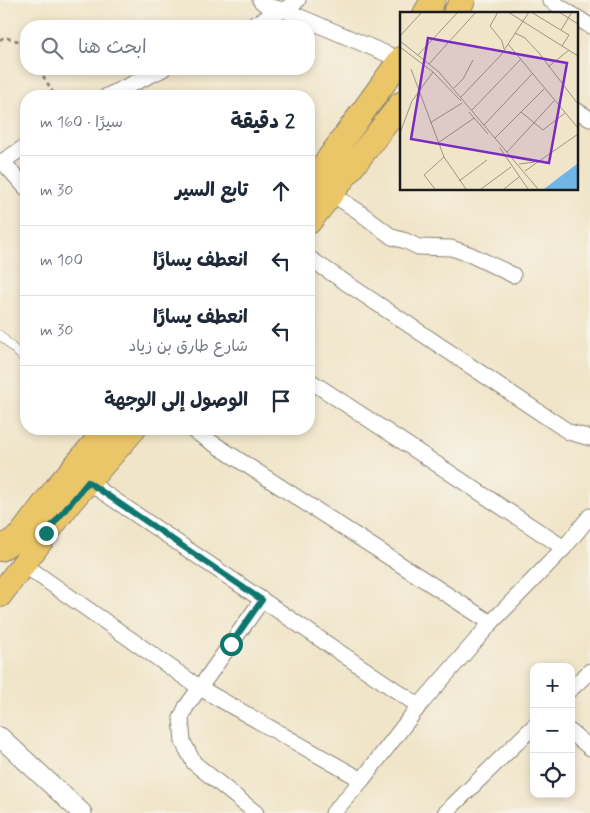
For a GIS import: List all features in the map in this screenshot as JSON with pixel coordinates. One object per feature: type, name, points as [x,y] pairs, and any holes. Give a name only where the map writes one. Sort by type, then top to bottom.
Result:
[{"type":"main road","points":[[426,12],[433,0]]},
{"type":"main road","points":[[456,12],[463,0]]},
{"type":"main road","points":[[315,178],[400,61]]},
{"type":"main road","points":[[315,215],[400,105]]},
{"type":"main road","points":[[0,595],[20,536],[58,486],[102,435]]},
{"type":"main road","points":[[11,564],[88,482],[129,435]]},
{"type":"main road","points":[[0,549],[20,536]]},
{"type":"street","points":[[260,0],[267,6],[284,10],[307,20]]},
{"type":"street","points":[[263,20],[284,10],[298,0]]},
{"type":"street","points":[[550,0],[568,12]]},
{"type":"street","points":[[578,18],[590,26]]},
{"type":"street","points":[[315,23],[400,60]]},
{"type":"street","points":[[121,90],[151,75]]},
{"type":"street","points":[[578,111],[590,119]]},
{"type":"street","points":[[20,150],[1,162],[20,182]]},
{"type":"street","points":[[332,194],[392,237],[418,247],[434,249],[451,248],[469,254],[513,275]]},
{"type":"street","points":[[315,262],[568,432],[590,438]]},
{"type":"street","points":[[315,384],[564,548]]},
{"type":"street","points":[[199,435],[491,623]]},
{"type":"street","points":[[88,482],[420,706]]},
{"type":"street","points":[[333,813],[362,780],[420,706],[491,623],[564,548],[590,516]]},
{"type":"street","points":[[11,564],[200,688],[362,780]]},
{"type":"street","points":[[256,813],[194,763],[182,742],[181,718],[186,707],[262,600]]},
{"type":"street","points":[[575,685],[590,671]]},
{"type":"street","points":[[446,813],[530,730]]},
{"type":"street","points":[[575,735],[590,748]]},
{"type":"street","points":[[0,737],[82,813]]},
{"type":"lane","points":[[0,335],[20,355]]},
{"type":"path","points":[[0,40],[4,37],[20,43]]},
{"type":"path","points":[[43,75],[51,90]]},
{"type":"route","points":[[46,533],[88,482],[262,600],[231,644]]}]
